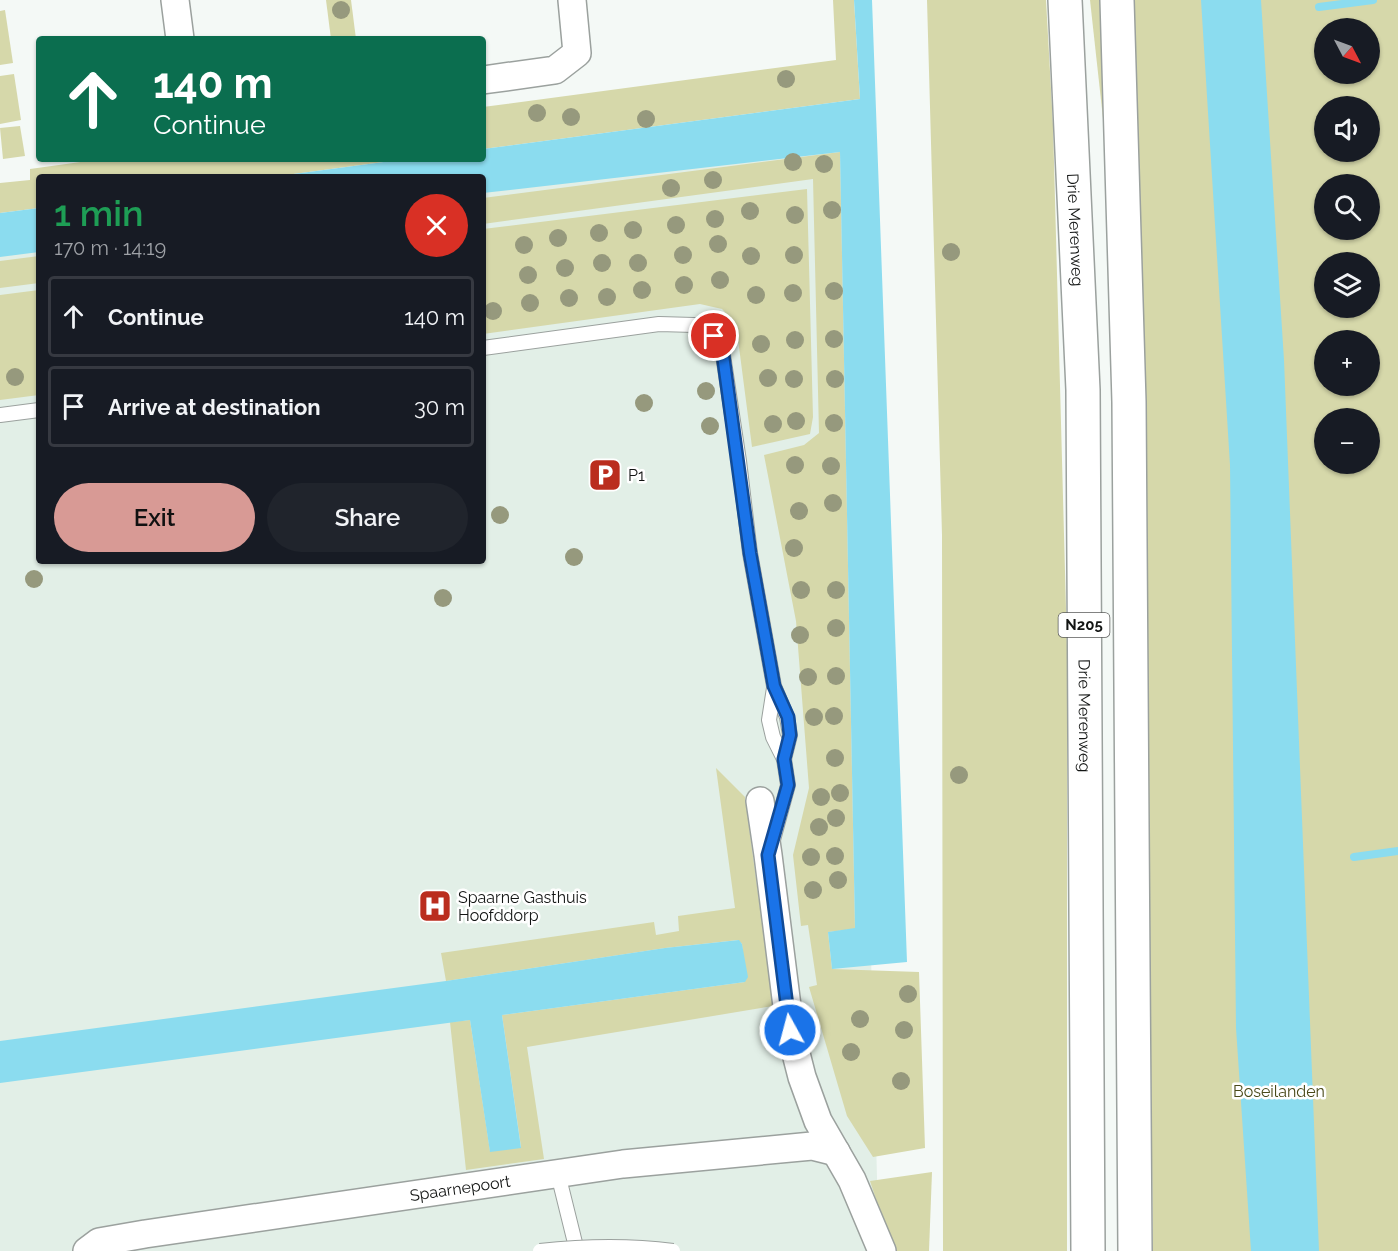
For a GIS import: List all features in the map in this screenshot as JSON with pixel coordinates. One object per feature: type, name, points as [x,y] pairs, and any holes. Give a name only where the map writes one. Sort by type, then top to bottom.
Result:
[{"type":"highway","name":"Drie Merenweg","points":[[1065,0],[1083,390],[1088,1251]]},
{"type":"highway","name":"N205","points":[[1117,0],[1130,402],[1135,1251]]},
{"type":"street","points":[[174,0],[180,36]]},
{"type":"street","points":[[486,80],[555,70],[577,53],[572,0]]},
{"type":"street","points":[[760,801],[790,1030],[802,1077],[818,1121],[852,1180],[882,1251]]},
{"type":"street","name":"Spaarnepoort","points":[[87,1251],[99,1242],[145,1234],[558,1174],[680,1158],[812,1146],[836,1152]]},
{"type":"lane","points":[[486,348],[659,324],[694,325],[714,336],[723,355],[750,553],[774,686],[769,720],[773,737],[784,759],[788,785],[768,855]]},
{"type":"lane","points":[[0,415],[36,410]]},
{"type":"lane","points":[[558,1174],[577,1251]]},
{"type":"lane","points":[[540,1251],[606,1246],[674,1251]]},
{"type":"shaded area","name":"Spaarne Gasthuis Hoofddorp","points":[[849,143],[879,1251],[0,1251],[0,252],[36,247],[36,564],[486,564],[486,190]]},
{"type":"green space","points":[[326,0],[351,0],[356,36],[331,36]]},
{"type":"green space","points":[[833,0],[854,0],[860,99],[486,149],[486,107],[836,60]]},
{"type":"green space","points":[[927,0],[1046,0],[1053,125],[1067,646],[1067,1251],[943,1251],[942,535]]},
{"type":"green space","points":[[1090,0],[1105,0],[1110,182]]},
{"type":"green space","name":"Boseilanden","points":[[1132,0],[1398,0],[1398,1251],[1153,1251],[1144,417]]},
{"type":"green space","points":[[5,10],[13,63],[0,65],[0,11]]},
{"type":"green space","points":[[14,74],[21,120],[0,124],[0,76]]},
{"type":"green space","points":[[20,126],[25,156],[3,159],[0,128]]},
{"type":"green space","points":[[840,152],[855,929],[828,932],[832,969],[919,972],[925,1148],[873,1157],[847,1116],[809,987],[817,985],[808,925],[801,926],[793,855],[809,788],[796,621],[764,455],[804,445],[819,433],[813,179],[486,224],[486,198]]},
{"type":"green space","points":[[80,162],[384,162],[294,174],[36,174],[36,208],[0,213],[0,183],[30,180],[30,169]]},
{"type":"green space","points":[[807,189],[813,417],[810,434],[752,447],[736,324],[722,309],[700,304],[486,334],[486,229]]},
{"type":"green space","points":[[36,256],[36,283],[0,288],[0,261]]},
{"type":"green space","points":[[36,290],[36,395],[0,400],[0,295]]},
{"type":"green space","points":[[716,768],[745,797],[773,1006],[527,1047],[544,1159],[466,1170],[450,1022],[470,1020],[490,1151],[521,1147],[502,1015],[745,982],[742,944],[738,940],[665,948],[446,981],[441,953],[654,922],[656,935],[679,931],[678,916],[735,908]]},
{"type":"green space","points":[[932,1172],[929,1251],[893,1251],[870,1181]]},
{"type":"water","points":[[854,0],[872,0],[907,962],[832,969],[828,932],[855,928],[840,152],[486,193],[486,174],[294,174],[384,162],[486,162],[486,149],[860,99]]},
{"type":"water","points":[[1201,0],[1261,0],[1284,360],[1319,1251],[1251,1251],[1236,1028],[1230,465]]},
{"type":"water","points":[[36,208],[36,252],[0,257],[0,213]]},
{"type":"water","points":[[739,940],[742,944],[748,977],[745,982],[502,1015],[521,1148],[490,1152],[470,1020],[0,1083],[0,1041],[446,981],[665,948]]},
{"type":"waterway","points":[[1319,7],[1373,0]]},
{"type":"waterway","points":[[1354,857],[1398,851]]},
{"type":"place","name":"P1","points":[[605,475]]},
{"type":"place","name":"Spaarne Gasthuis Hoofddorp","points":[[435,906]]},
{"type":"route","points":[[714,336],[723,355],[750,553],[774,686],[788,717],[790,735],[784,759],[788,785],[768,855],[790,1030]]}]
